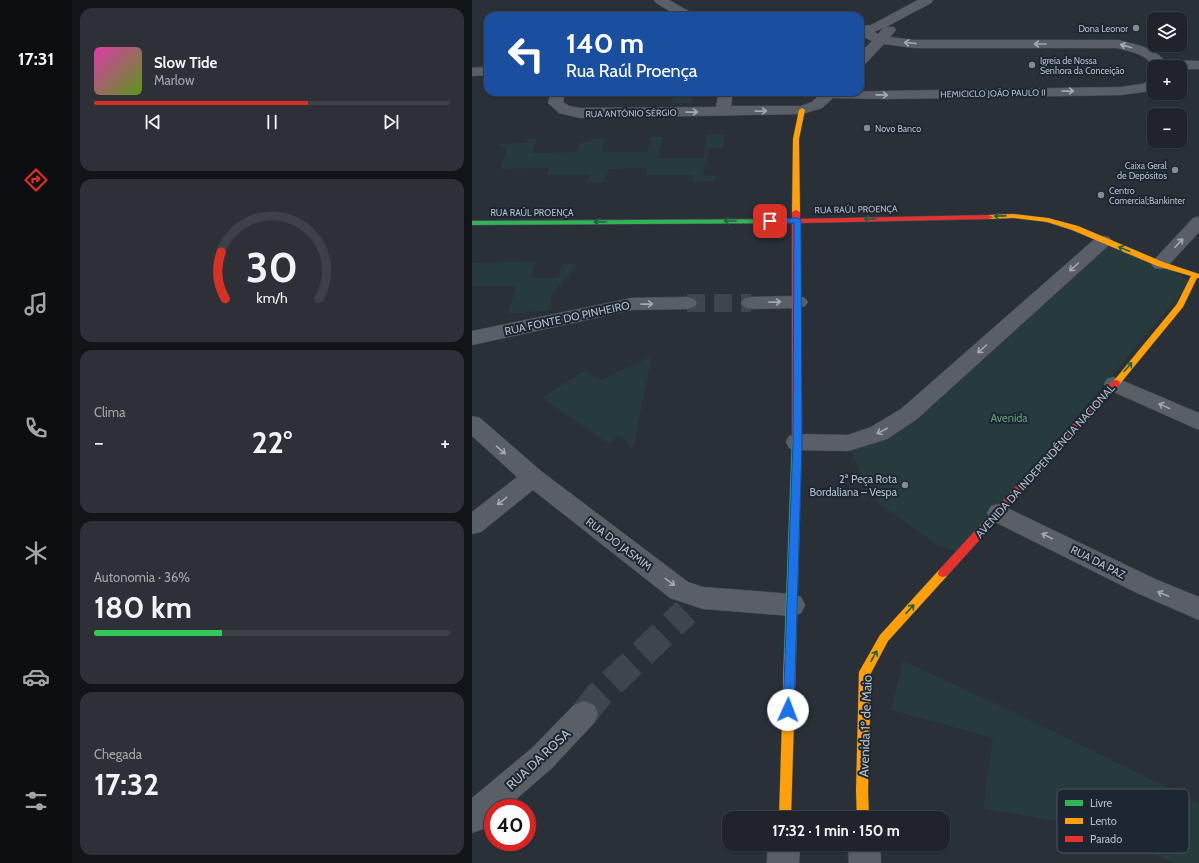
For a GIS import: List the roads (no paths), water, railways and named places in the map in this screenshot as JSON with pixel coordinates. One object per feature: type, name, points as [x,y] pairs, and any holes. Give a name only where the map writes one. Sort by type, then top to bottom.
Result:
[{"type":"street","points":[[660,0],[680,12]]},
{"type":"street","points":[[864,29],[874,28],[927,0]]},
{"type":"street","points":[[864,57],[906,12]]},
{"type":"street","points":[[864,32],[880,39],[914,44],[1118,44],[1148,53],[1154,60]]},
{"type":"street","points":[[1187,65],[1199,65]]},
{"type":"street","points":[[472,66],[484,66]]},
{"type":"street","points":[[472,72],[484,72]]},
{"type":"street","points":[[472,78],[484,77]]},
{"type":"street","name":"HEMICICLO JOÃO PAULO II","points":[[864,94],[1121,91],[1147,87]]},
{"type":"street","name":"RUA ANTÓNIO SÉRGIO","points":[[557,96],[555,103],[564,110],[580,113],[722,112]]},
{"type":"street","points":[[725,96],[722,112],[802,110],[817,105],[827,96]]},
{"type":"street","points":[[785,811],[797,442],[798,302],[796,139],[802,110]]},
{"type":"street","name":"RUA RAÚL PROENÇA","points":[[472,223],[797,220],[1013,216],[1048,220],[1075,228],[1160,264],[1197,275]]},
{"type":"street","points":[[1160,264],[1199,222]]},
{"type":"street","points":[[797,442],[848,442],[880,433],[909,414],[1103,241]]},
{"type":"street","name":"AVENIDA DA INDEPENDÊNCIA NACIONAL","points":[[884,638],[999,513],[1114,384],[1180,305],[1197,275]]},
{"type":"street","points":[[751,303],[798,302]]},
{"type":"street","name":"RUA FONTE DO PINHEIRO","points":[[472,338],[632,304],[687,303]]},
{"type":"street","points":[[1114,384],[1199,422]]},
{"type":"street","name":"RUA DO JASMIM","points":[[472,424],[533,477],[679,590],[694,605],[792,605]]},
{"type":"street","points":[[472,525],[533,477]]},
{"type":"street","name":"RUA DA PAZ","points":[[999,513],[1146,586],[1199,609]]},
{"type":"street","name":"Avenida 1º de Maio","points":[[863,811],[865,672],[884,638]]},
{"type":"street","name":"RUA DA ROSA","points":[[472,818],[542,758],[584,714]]},
{"type":"street","points":[[783,863],[784,851]]},
{"type":"street","points":[[864,851],[865,863]]},
{"type":"tunnel","points":[[687,303],[751,303]]},
{"type":"tunnel","points":[[584,714],[598,696],[686,612]]},
{"type":"place","name":"Dona Leonor","points":[[1136,28]]},
{"type":"place","name":"Igreja de Nossa Senhora da Conceição","points":[[1032,65]]},
{"type":"place","name":"Novo Banco","points":[[867,128]]},
{"type":"place","name":"Caixa Geral de Depósitos","points":[[1175,170]]},
{"type":"place","name":"Centro Comercial;Bankinter","points":[[1101,195]]},
{"type":"place","name":"2ª Peça Rota Bordaliana – Vespa","points":[[905,485]]},
{"type":"park label","name":"Avenida","points":[[1009,418]]}]
